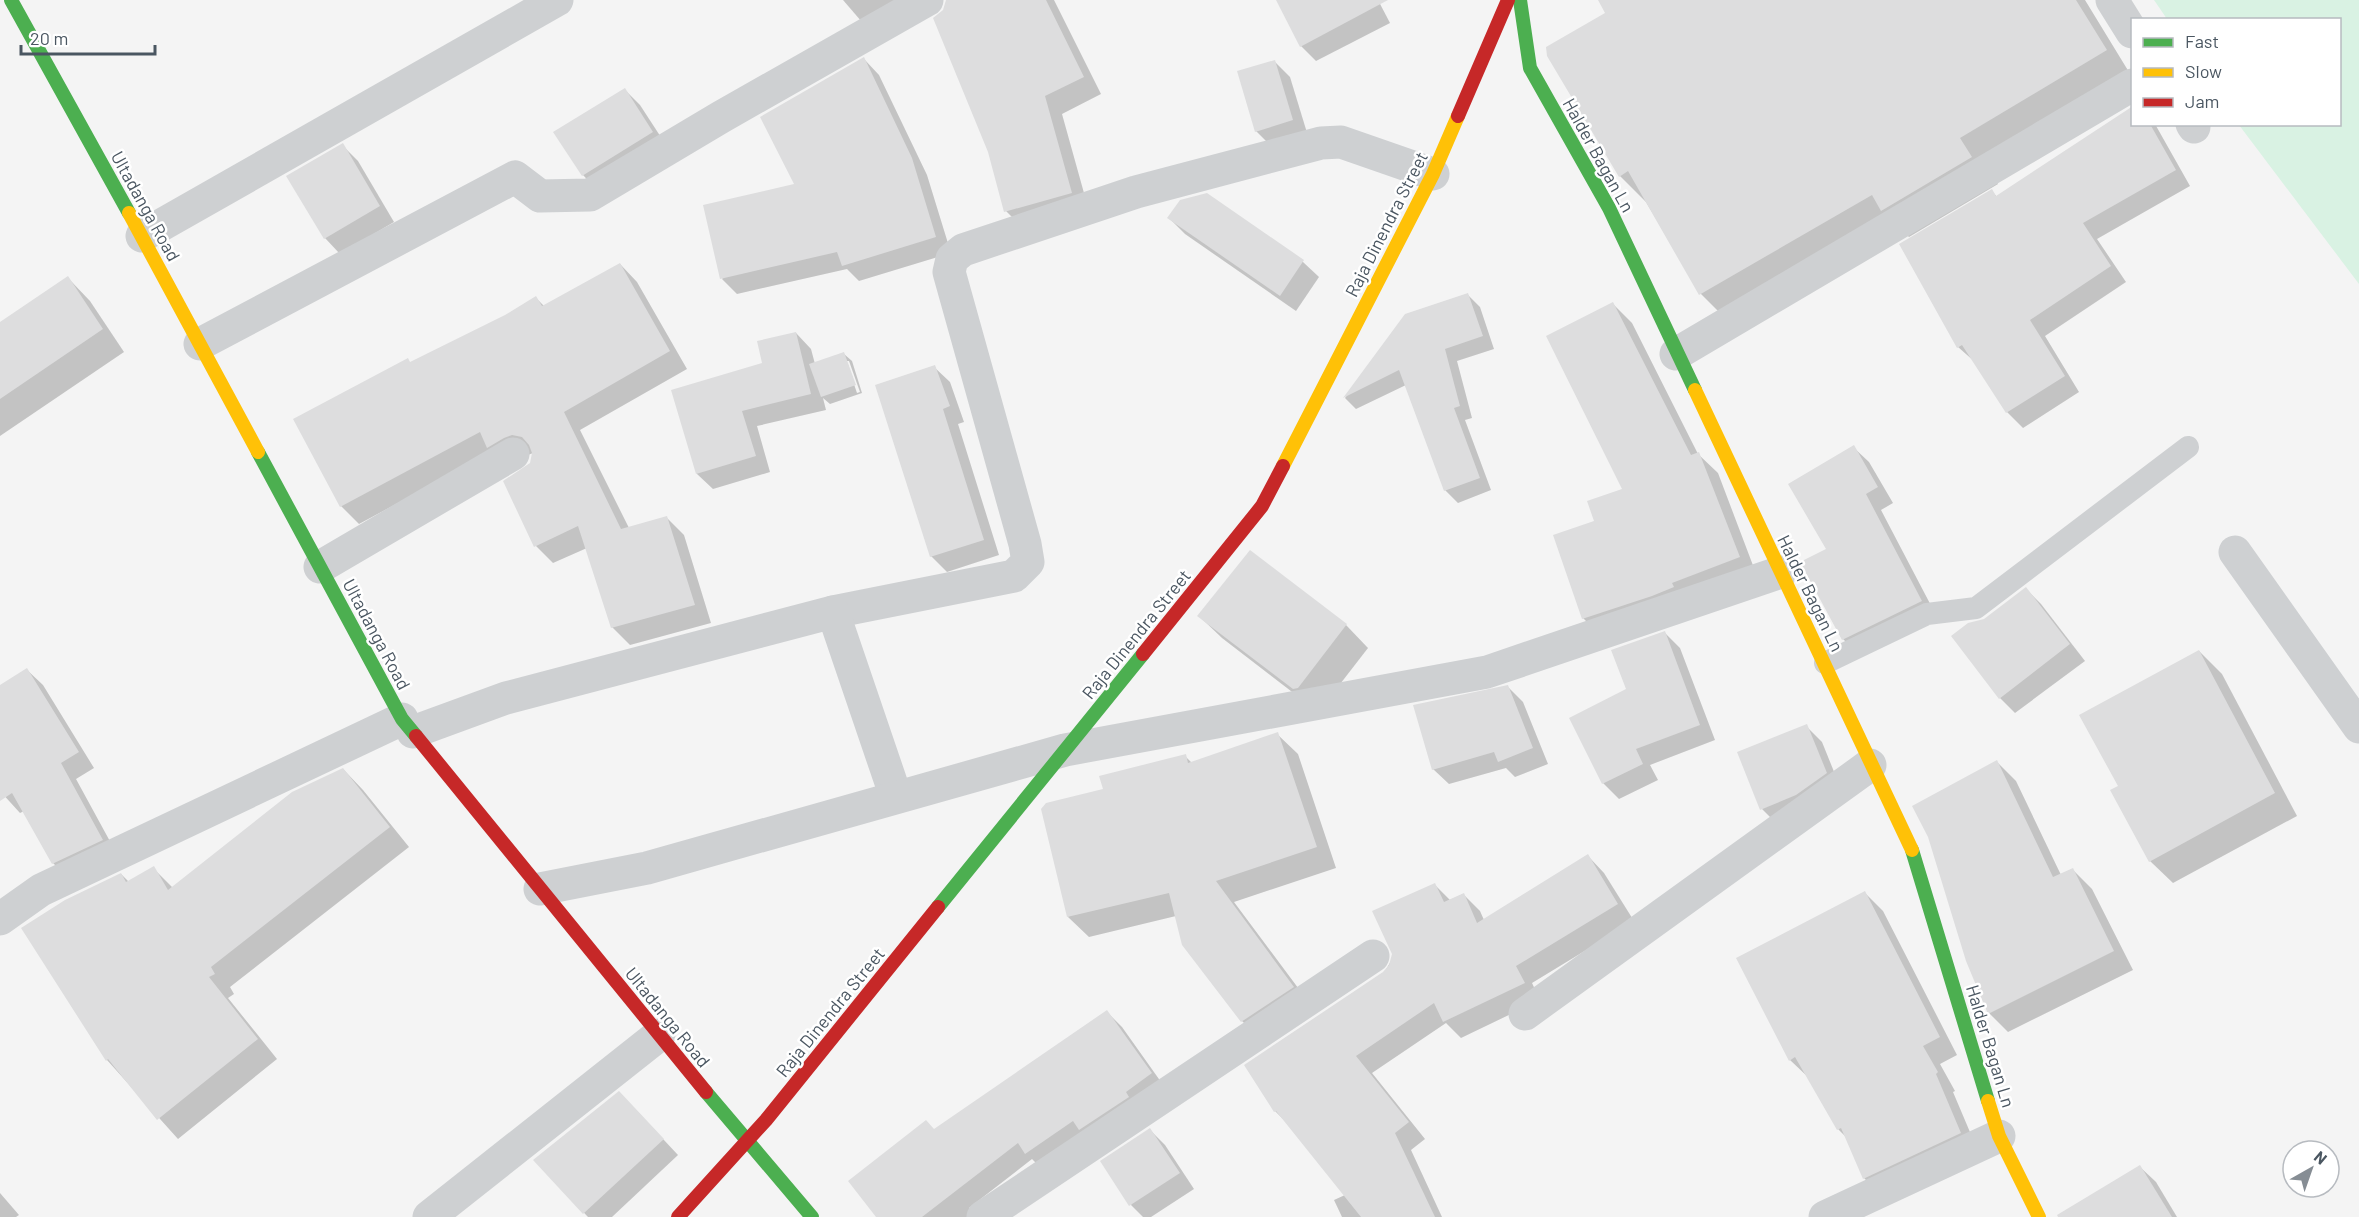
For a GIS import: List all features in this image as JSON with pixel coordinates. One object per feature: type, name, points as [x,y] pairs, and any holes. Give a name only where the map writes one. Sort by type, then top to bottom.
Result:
[{"type":"street","name":"Ultadanga Road","points":[[11,0],[142,236],[407,726],[747,1142],[812,1217]]},
{"type":"street","points":[[142,236],[557,0]]},
{"type":"street","points":[[200,344],[515,177],[540,196],[590,195],[721,117],[927,0]]},
{"type":"street","name":"Raja Dinendra Street","points":[[678,1217],[747,1142],[1262,506],[1433,174],[1508,0]]},
{"type":"street","name":"Halder Bagan Ln","points":[[1520,0],[1530,68],[1609,208],[1676,354],[1825,663],[1870,765],[1910,842],[1999,1136],[2039,1217]]},
{"type":"street","points":[[2112,0],[2131,29]]},
{"type":"street","points":[[1676,354],[2131,86]]},
{"type":"street","points":[[0,919],[42,890],[407,726],[833,612],[1014,576],[1028,562],[1025,544],[950,272],[952,260],[963,250],[1136,192],[1321,143],[1341,142],[1433,174]]},
{"type":"street","points":[[320,567],[513,454]]},
{"type":"street","points":[[2235,552],[2359,727]]},
{"type":"street","points":[[540,889],[647,868],[1065,750],[1487,672],[1781,572]]},
{"type":"street","points":[[833,612],[896,797]]},
{"type":"street","points":[[1525,1014],[1870,765]]},
{"type":"street","points":[[983,1217],[1372,956]]},
{"type":"street","points":[[429,1217],[659,1035]]},
{"type":"street","points":[[1825,1217],[1999,1136]]},
{"type":"lane","points":[[1825,663],[1927,614],[1976,608],[2188,447]]},
{"type":"green space","points":[[2154,0],[2359,0],[2359,284],[2240,126],[2341,126],[2341,18],[2166,18]]},
{"type":"building","points":[[946,0],[1046,0],[1084,77],[1045,96],[1072,193],[1004,212],[988,152],[933,18],[943,10]]},
{"type":"building","points":[[1276,0],[1388,0],[1300,47]]},
{"type":"building","points":[[1598,0],[2076,0],[2107,50],[1960,138],[1972,157],[1881,211],[1872,195],[1699,295],[1628,171],[1619,177],[1547,56],[1546,47],[1605,13]]},
{"type":"building","points":[[864,57],[912,158],[936,237],[842,266],[837,252],[720,279],[703,205],[794,184],[760,117]]},
{"type":"building","points":[[1275,60],[1293,120],[1255,132],[1237,71]]},
{"type":"building","points":[[625,88],[653,132],[582,176],[553,132]]},
{"type":"building","points":[[2131,107],[2131,126],[2151,126],[2176,170],[2083,223],[2111,266],[2030,320],[2065,376],[2006,413],[1962,345],[1957,348],[1899,244],[1992,189],[1996,196]]},
{"type":"building","points":[[343,143],[380,206],[324,239],[286,176]]},
{"type":"building","points":[[1207,193],[1304,260],[1280,296],[1167,218],[1180,200]]},
{"type":"building","points":[[620,263],[670,351],[564,412],[621,529],[667,516],[695,605],[611,628],[578,526],[534,547],[503,481],[530,463],[532,453],[522,437],[512,435],[487,448],[480,432],[340,507],[293,419],[408,358],[410,362],[505,315],[536,296],[542,306]]},
{"type":"building","points":[[68,276],[103,329],[0,399],[0,322]]},
{"type":"building","points":[[1468,293],[1483,336],[1445,349],[1460,406],[1454,408],[1480,478],[1444,491],[1399,370],[1343,398],[1405,314]]},
{"type":"building","points":[[1613,302],[1691,455],[1699,452],[1740,557],[1672,583],[1674,587],[1652,596],[1582,619],[1553,535],[1594,521],[1587,501],[1622,489],[1546,336]]},
{"type":"building","points":[[796,332],[811,394],[742,411],[756,456],[696,474],[671,390],[762,363],[757,341]]},
{"type":"building","points":[[844,352],[856,385],[821,397],[809,364]]},
{"type":"building","points":[[935,365],[950,406],[943,409],[984,540],[930,557],[875,385]]},
{"type":"building","points":[[1854,445],[1878,487],[1866,494],[1922,601],[1842,640],[1800,562],[1826,549],[1788,484]]},
{"type":"building","points":[[1250,550],[1347,624],[1298,688],[1293,689],[1197,616]]},
{"type":"building","points":[[2026,587],[2070,644],[1999,699],[1951,636],[1968,623],[1984,619]]},
{"type":"building","points":[[1665,631],[1700,725],[1636,749],[1643,764],[1602,784],[1569,718],[1626,689],[1611,650]]},
{"type":"building","points":[[2199,650],[2275,793],[2149,862],[2110,790],[2118,786],[2079,715]]},
{"type":"building","points":[[27,668],[79,752],[61,763],[103,840],[52,864],[12,793],[0,801],[0,685]]},
{"type":"building","points":[[1508,685],[1533,748],[1498,762],[1494,752],[1432,770],[1413,705]]},
{"type":"building","points":[[1807,724],[1827,773],[1796,795],[1760,810],[1737,752]]},
{"type":"building","points":[[1278,732],[1317,847],[1216,881],[1294,987],[1241,1022],[1182,945],[1169,893],[1067,917],[1041,809],[1046,803],[1103,789],[1099,776],[1186,754],[1188,763]]},
{"type":"building","points":[[1997,760],[2053,877],[2073,868],[2114,951],[1988,1014],[1966,961],[1928,837],[1912,806]]},
{"type":"building","points":[[343,768],[390,827],[211,967],[215,974],[209,977],[258,1039],[157,1120],[108,1059],[106,1061],[21,928],[65,900],[121,873],[126,882],[154,866],[168,890],[292,792]]},
{"type":"building","points":[[1588,854],[1618,904],[1516,966],[1525,983],[1443,1022],[1434,1003],[1356,1056],[1409,1122],[1395,1133],[1435,1217],[1361,1217],[1276,1111],[1274,1112],[1244,1065],[1383,972],[1389,965],[1392,954],[1372,911],[1435,883],[1444,902],[1464,893],[1477,923]]},
{"type":"building","points":[[1865,891],[1940,1037],[1923,1046],[1938,1072],[1936,1074],[1961,1133],[1863,1179],[1841,1128],[1837,1130],[1795,1057],[1789,1061],[1736,958]]},
{"type":"building","points":[[1107,1010],[1152,1073],[1126,1092],[1129,1097],[1079,1130],[1073,1121],[1025,1154],[1018,1143],[922,1217],[876,1217],[848,1181],[926,1120],[934,1129]]},
{"type":"building","points":[[619,1091],[664,1139],[583,1214],[533,1160]]},
{"type":"building","points":[[1150,1128],[1180,1173],[1129,1206],[1100,1161]]},
{"type":"building","points":[[2140,1165],[2172,1217],[2058,1217],[2057,1215]]},
{"type":"traffic: fast","points":[[11,0],[129,213]]},
{"type":"traffic: fast","points":[[1520,0],[1530,68],[1609,208],[1695,390]]},
{"type":"traffic: fast","points":[[258,452],[402,719],[416,736]]},
{"type":"traffic: fast","points":[[938,907],[1143,654]]},
{"type":"traffic: fast","points":[[1912,850],[1988,1101]]},
{"type":"traffic: fast","points":[[706,1092],[812,1217]]},
{"type":"traffic: slow","points":[[1283,466],[1433,174],[1458,116]]},
{"type":"traffic: slow","points":[[129,213],[258,452]]},
{"type":"traffic: slow","points":[[1695,390],[1912,850]]},
{"type":"traffic: slow","points":[[1988,1101],[1999,1136],[2039,1217]]},
{"type":"traffic: jam","points":[[1458,116],[1508,0]]},
{"type":"traffic: jam","points":[[1143,654],[1262,506],[1283,466]]},
{"type":"traffic: jam","points":[[416,736],[706,1092]]},
{"type":"traffic: jam","points":[[678,1217],[766,1120],[938,907]]}]
